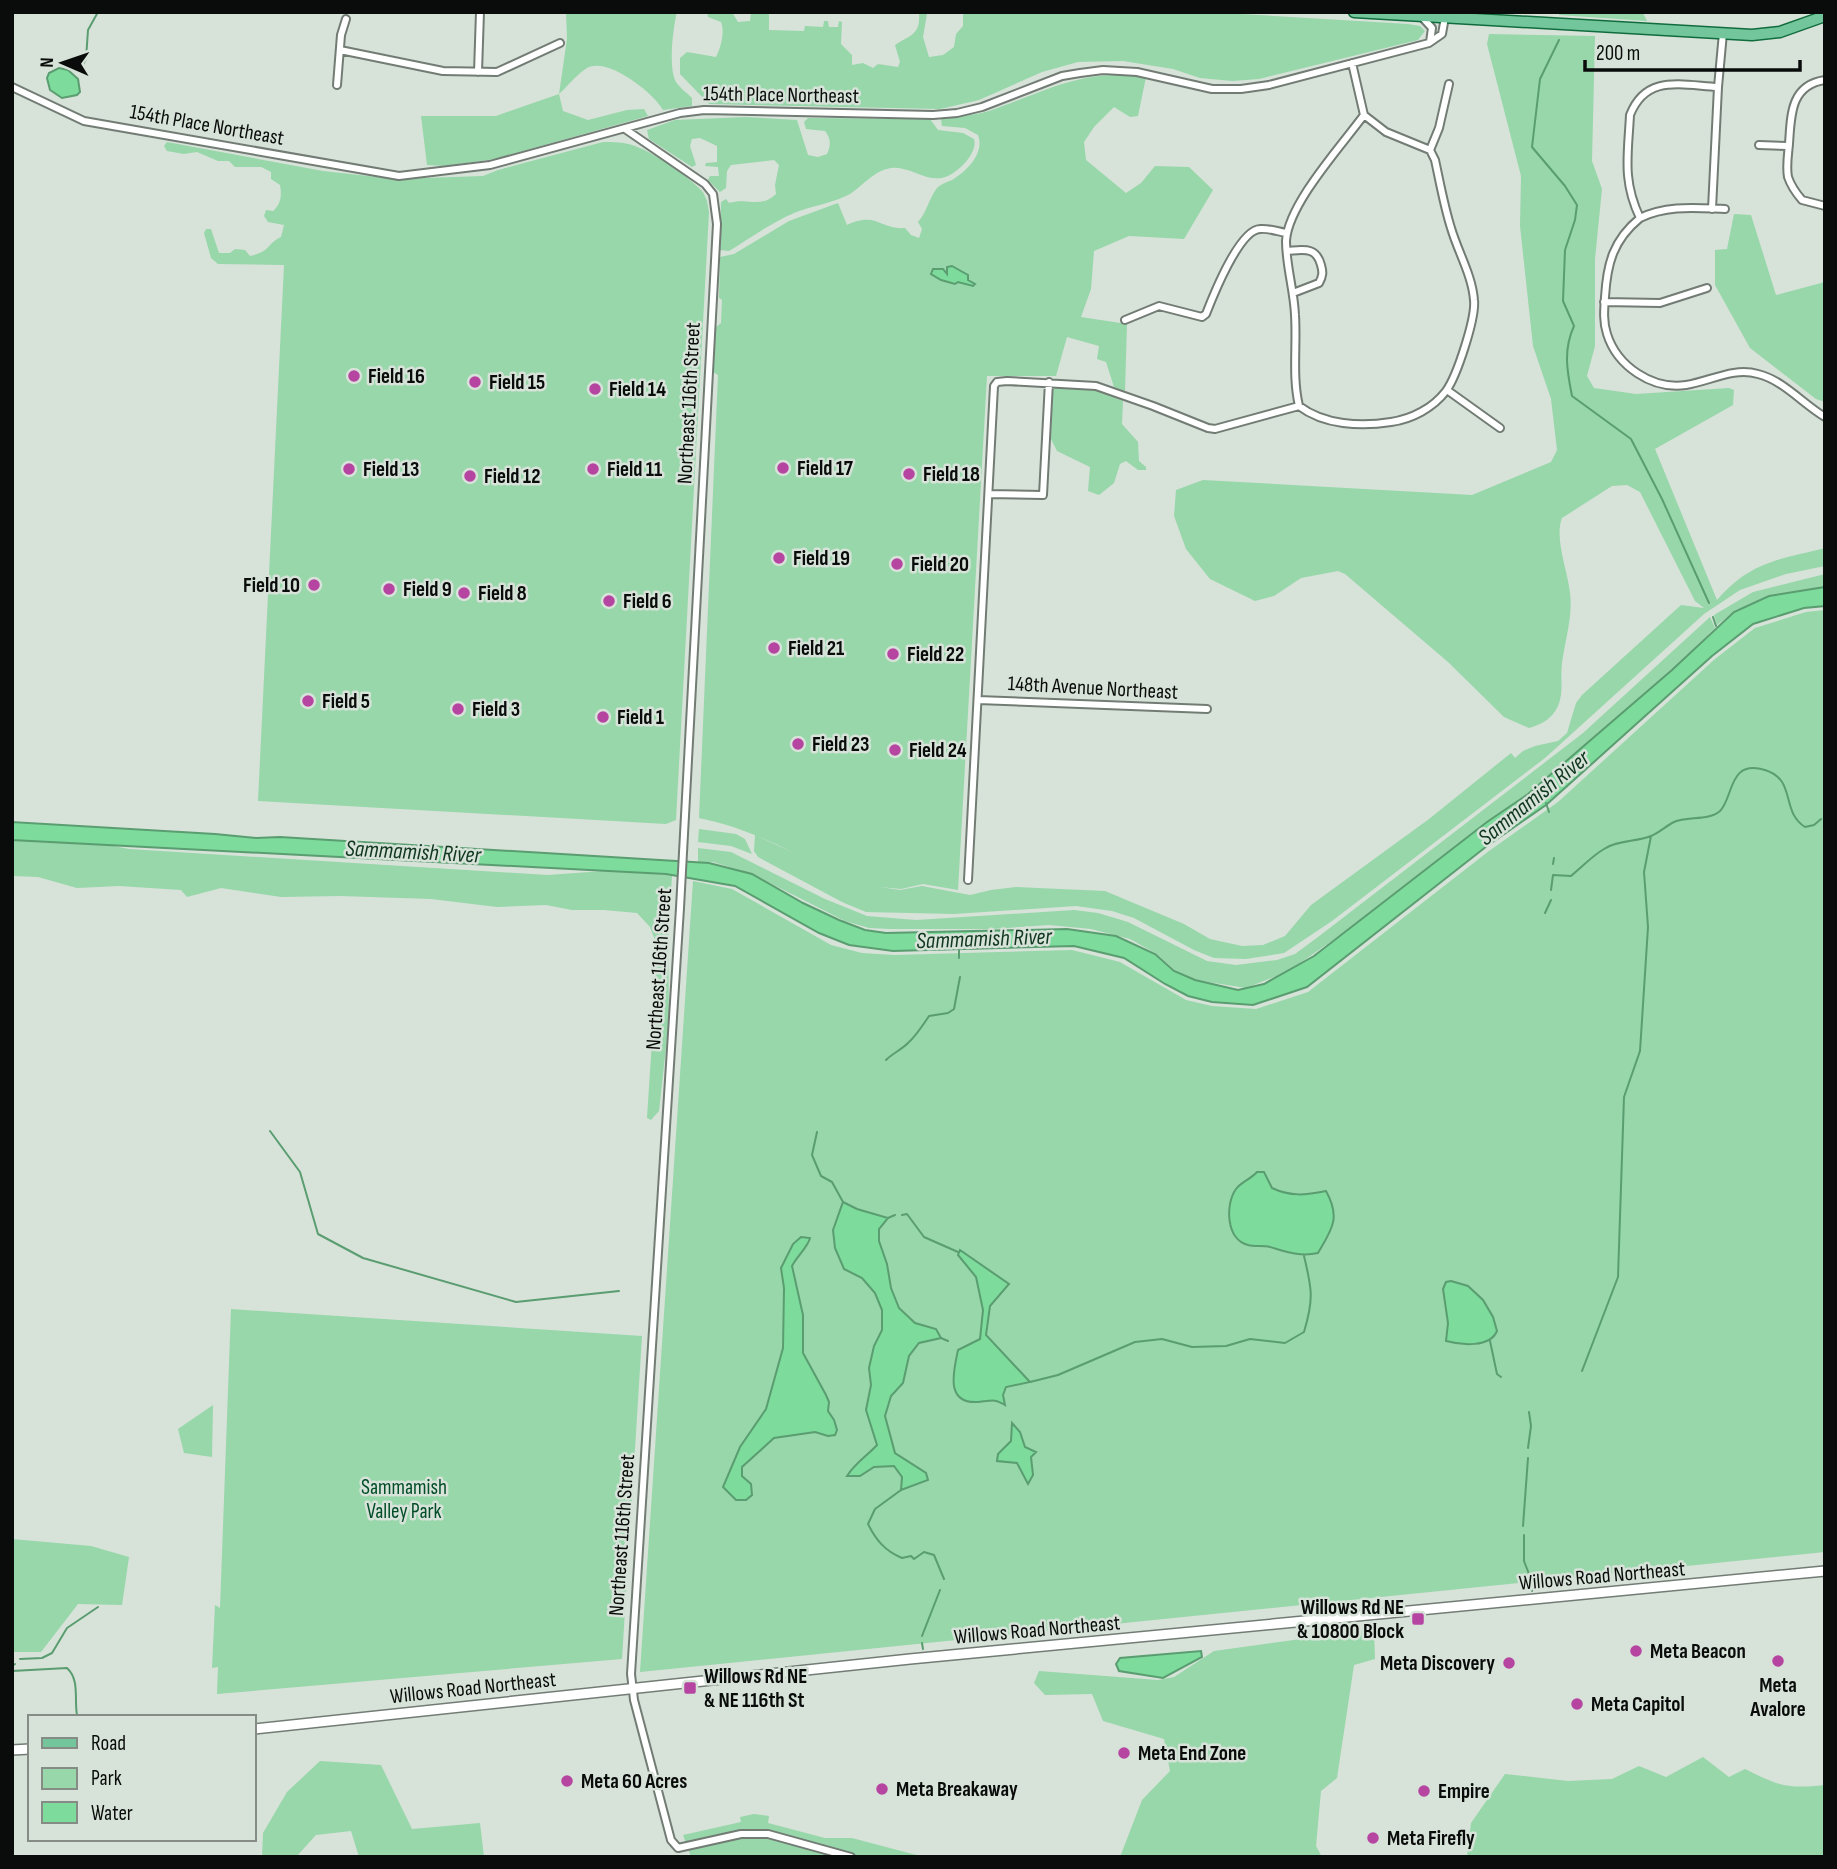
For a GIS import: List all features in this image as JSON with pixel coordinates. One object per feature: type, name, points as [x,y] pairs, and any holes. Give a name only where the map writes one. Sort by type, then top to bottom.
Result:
[{"type":"main road","points":[[1354,12],[1752,35],[1780,32],[1825,16]]},
{"type":"main road","name":"Willows Road Northeast","points":[[256,1728],[631,1688],[1825,1572]]},
{"type":"street","points":[[478,72],[480,12]]},
{"type":"street","points":[[1420,15],[1432,28],[1433,34],[1429,43]]},
{"type":"street","points":[[1429,43],[1442,34],[1445,17]]},
{"type":"street","points":[[337,85],[346,19]]},
{"type":"street","points":[[1712,209],[1717,87],[1723,33]]},
{"type":"street","points":[[340,50],[443,71],[497,72],[560,43]]},
{"type":"street","name":"154th Place Northeast","points":[[12,87],[84,121],[399,176],[490,165],[680,113],[712,109],[933,115],[957,113],[982,107],[1062,76],[1103,70],[1137,72],[1212,89],[1241,89],[1269,85],[1429,43]]},
{"type":"street","points":[[1352,63],[1364,114],[1386,132],[1430,150],[1475,306],[1473,323],[1447,390],[1431,405],[1413,416],[1380,424],[1326,421],[1309,414],[1299,406],[1295,387],[1296,316],[1287,251],[1287,233],[1299,202],[1364,114]]},
{"type":"street","points":[[1825,80],[1812,83],[1801,90],[1791,109],[1788,146],[1789,179],[1802,200],[1825,206]]},
{"type":"street","points":[[1430,150],[1439,128],[1449,84]]},
{"type":"street","points":[[1640,218],[1630,197],[1627,178],[1630,115],[1633,107],[1641,94],[1655,87],[1717,87]]},
{"type":"street","name":"Northeast 116th Street","points":[[625,129],[705,184],[713,194],[716,206],[680,908],[631,1688],[671,1840],[678,1848],[754,1833],[768,1834],[851,1857]]},
{"type":"street","points":[[1759,145],[1788,146]]},
{"type":"street","points":[[1725,209],[1661,210],[1640,218],[1627,228],[1616,243],[1606,273],[1604,322],[1613,349],[1624,363],[1643,377],[1676,386],[1737,372],[1757,373],[1777,382],[1825,417]]},
{"type":"street","points":[[1125,320],[1131,320],[1159,306],[1202,317],[1206,314],[1228,264],[1250,233],[1258,228],[1287,233]]},
{"type":"street","points":[[1287,251],[1313,251],[1318,255],[1322,270],[1319,283],[1293,293]]},
{"type":"street","points":[[1604,302],[1660,303],[1707,288]]},
{"type":"street","points":[[968,880],[993,391],[997,382],[1096,386],[1215,429],[1299,406]]},
{"type":"street","points":[[989,494],[1044,495],[1049,382]]},
{"type":"street","points":[[1447,390],[1500,428]]},
{"type":"street","name":"148th Avenue Northeast","points":[[978,700],[1207,709]]},
{"type":"green space","points":[[566,12],[677,12],[672,67],[676,82],[692,98],[692,106],[663,110],[629,78],[606,67],[596,66],[583,71],[559,94],[567,39]]},
{"type":"green space","points":[[707,12],[732,12],[738,22],[750,21],[751,12],[769,12],[769,30],[804,31],[805,26],[823,27],[824,21],[828,21],[829,27],[838,27],[839,21],[842,22],[841,44],[852,55],[852,65],[863,63],[873,68],[878,64],[898,67],[900,62],[895,45],[916,30],[919,12],[941,12],[927,14],[923,37],[929,57],[943,55],[954,47],[956,34],[963,26],[963,12],[1208,12],[1408,24],[1420,26],[1425,31],[1418,40],[1259,79],[1232,81],[1200,78],[1173,69],[1123,61],[1078,62],[1042,72],[979,100],[940,109],[709,104],[680,74],[680,58],[687,52],[716,57],[718,53],[723,30],[721,22],[708,17]]},
{"type":"green space","points":[[1560,12],[1643,13],[1647,21],[1559,15]]},
{"type":"green space","points":[[1489,34],[1595,36],[1592,161],[1602,189],[1595,259],[1595,346],[1587,376],[1594,388],[1636,394],[1729,388],[1734,390],[1733,405],[1655,449],[1717,600],[1742,577],[1779,559],[1825,548],[1825,566],[1786,574],[1740,590],[1704,614],[1545,758],[1332,921],[1284,953],[1246,959],[1214,958],[1134,918],[1112,911],[1076,906],[954,914],[866,912],[758,857],[754,851],[755,835],[699,818],[718,375],[713,372],[716,327],[721,323],[722,300],[719,298],[720,257],[734,254],[789,221],[838,203],[847,225],[872,220],[905,228],[911,235],[919,238],[922,229],[918,222],[934,192],[940,185],[963,172],[977,155],[979,148],[978,135],[965,128],[942,126],[941,119],[989,111],[1065,83],[1102,76],[1146,77],[1138,116],[1130,117],[1114,107],[1094,127],[1084,142],[1086,160],[1126,193],[1141,183],[1155,166],[1189,167],[1213,190],[1184,239],[1129,236],[1094,251],[1091,289],[1081,317],[1127,324],[1125,391],[1114,387],[1106,362],[1097,359],[1099,346],[1067,337],[1056,376],[987,376],[958,890],[923,884],[901,889],[880,887],[900,890],[922,886],[970,895],[1016,887],[1105,891],[1184,924],[1210,939],[1242,946],[1263,945],[1285,936],[1311,905],[1429,819],[1511,753],[1515,758],[1535,746],[1558,741],[1567,733],[1576,703],[1582,695],[1681,605],[1704,608],[1695,601],[1640,492],[1627,485],[1612,486],[1562,518],[1560,545],[1571,602],[1562,663],[1561,695],[1556,711],[1550,718],[1529,728],[1504,717],[1448,662],[1345,574],[1338,571],[1301,578],[1274,596],[1255,601],[1210,579],[1186,549],[1174,516],[1176,490],[1203,480],[1472,495],[1551,462],[1557,450],[1551,399],[1533,346],[1520,226],[1521,176],[1487,44]]},
{"type":"green space","points":[[559,94],[563,111],[588,120],[627,110],[644,109],[648,116],[495,159],[444,166],[427,165],[421,116],[496,116]]},
{"type":"green space","points":[[746,117],[797,120],[808,155],[818,157],[827,154],[829,139],[825,131],[806,129],[804,122],[808,118],[930,119],[938,130],[963,133],[974,139],[974,144],[967,161],[948,176],[933,178],[905,169],[891,168],[874,175],[844,197],[794,213],[729,251],[720,250],[721,202],[726,199],[729,203],[759,202],[770,198],[776,194],[779,165],[774,160],[731,165],[727,171],[726,188],[720,192],[708,180],[710,176],[719,176],[718,167],[705,166],[706,163],[717,162],[717,146],[700,138],[692,139],[690,146],[696,165],[692,167],[649,139],[647,130],[675,120]]},
{"type":"green space","points":[[167,142],[323,171],[395,179],[483,176],[603,142],[619,142],[635,146],[662,160],[703,192],[709,212],[676,820],[666,824],[258,801],[284,265],[218,264],[211,258],[204,233],[206,229],[211,229],[219,253],[230,253],[235,249],[245,250],[250,256],[266,250],[281,237],[284,225],[268,222],[264,216],[266,210],[273,211],[278,205],[281,189],[280,185],[271,179],[271,172],[261,167],[235,167],[229,161],[218,161],[197,152],[184,154],[167,151],[164,146]]},
{"type":"green space","points":[[1734,214],[1751,215],[1776,295],[1825,282],[1825,402],[1816,399],[1750,348],[1715,285],[1715,250],[1727,249]]},
{"type":"green space","points":[[1052,387],[1098,390],[1123,401],[1122,424],[1138,442],[1139,461],[1146,470],[1138,470],[1126,461],[1120,464],[1114,483],[1099,495],[1088,491],[1090,467],[1057,451],[1051,439]]},
{"type":"green space","points":[[1825,574],[1825,587],[1769,596],[1734,612],[1717,625],[1714,615],[1753,592]]},
{"type":"green space","points":[[1825,610],[1825,1552],[640,1672],[693,881],[732,889],[831,945],[862,953],[894,955],[1072,950],[1120,962],[1186,1000],[1212,1006],[1256,1009],[1308,992],[1489,851],[1558,802],[1715,659],[1755,628],[1806,612]]},
{"type":"green space","points":[[1710,617],[1715,628],[1676,666],[1542,783],[1488,821],[1362,920],[1287,972],[1246,988],[1195,980],[1177,972],[1155,953],[1130,939],[1091,929],[1049,925],[992,929],[869,928],[845,921],[752,874],[713,862],[698,862],[698,848],[731,852],[825,899],[867,916],[916,920],[1074,910],[1098,913],[1128,922],[1207,961],[1236,965],[1277,960],[1295,954],[1318,937],[1583,733]]},
{"type":"green space","points":[[699,829],[736,834],[745,839],[752,854],[731,846],[698,842]]},
{"type":"green space","points":[[12,840],[548,875],[604,871],[672,875],[668,941],[669,1020],[659,1111],[651,1120],[647,1118],[658,948],[650,927],[637,913],[572,910],[546,905],[497,907],[431,899],[281,897],[221,888],[187,897],[181,890],[119,886],[77,888],[38,877],[12,876]]},
{"type":"green space","name":"Sammamish Valley Park","points":[[231,1309],[642,1336],[622,1659],[217,1694],[218,1667],[212,1668],[215,1605],[220,1608]]},
{"type":"green space","points":[[213,1405],[212,1457],[184,1453],[178,1429]]},
{"type":"green space","points":[[12,1539],[91,1546],[129,1557],[122,1605],[78,1604],[41,1652],[12,1652]]},
{"type":"green space","points":[[1374,1629],[1375,1659],[1354,1665],[1337,1778],[1321,1791],[1316,1846],[1322,1857],[1120,1857],[1142,1800],[1170,1771],[1164,1739],[1103,1721],[1092,1694],[1045,1695],[1034,1683],[1039,1671],[1158,1680],[1174,1677],[1214,1651]]},
{"type":"green space","points":[[1703,1757],[1729,1777],[1745,1769],[1784,1785],[1825,1785],[1825,1857],[1467,1857],[1471,1823],[1505,1774],[1568,1781],[1612,1779],[1639,1766],[1666,1777]]},
{"type":"green space","points":[[320,1761],[381,1765],[412,1829],[480,1823],[484,1857],[359,1857],[351,1831],[316,1835],[296,1857],[262,1857],[263,1833],[287,1792]]},
{"type":"green space","points":[[754,1814],[769,1816],[768,1823],[825,1838],[852,1838],[924,1857],[691,1857],[683,1835],[741,1822],[740,1817]]},
{"type":"water","points":[[59,68],[68,70],[78,79],[80,92],[77,95],[62,98],[50,90],[47,78],[49,73]]},
{"type":"water","points":[[952,266],[968,275],[968,280],[975,284],[955,284],[931,274],[933,269],[943,269],[947,274],[947,267]]},
{"type":"water","name":"Sammamish River","points":[[1825,587],[1825,606],[1804,608],[1753,624],[1712,656],[1546,805],[1487,846],[1307,987],[1253,1005],[1212,1002],[1188,996],[1124,958],[1074,946],[893,951],[849,945],[819,933],[735,886],[666,874],[12,840],[12,822],[709,863],[752,874],[803,903],[865,930],[886,933],[1067,929],[1116,936],[1155,954],[1174,971],[1195,980],[1238,990],[1264,984],[1314,956],[1487,822],[1528,794],[1672,670],[1734,612],[1769,596]]},
{"type":"water","points":[[1257,1172],[1264,1172],[1272,1188],[1286,1193],[1326,1191],[1334,1216],[1318,1253],[1299,1254],[1267,1246],[1251,1246],[1235,1236],[1229,1212],[1232,1196],[1238,1187]]},
{"type":"water","points":[[843,1202],[888,1218],[879,1229],[879,1241],[899,1308],[915,1323],[936,1329],[941,1338],[919,1343],[909,1356],[903,1383],[891,1396],[885,1416],[895,1453],[926,1473],[928,1480],[901,1490],[902,1477],[894,1466],[874,1467],[860,1476],[847,1476],[877,1445],[866,1410],[871,1385],[869,1368],[874,1346],[882,1330],[882,1310],[875,1293],[862,1278],[844,1269],[835,1248],[833,1230]]},
{"type":"water","points":[[801,1237],[810,1238],[792,1266],[803,1315],[803,1353],[826,1395],[829,1402],[828,1411],[837,1430],[835,1435],[828,1436],[815,1432],[774,1438],[742,1467],[742,1476],[751,1484],[752,1495],[746,1500],[736,1500],[723,1487],[740,1447],[766,1409],[783,1348],[784,1288],[781,1268],[793,1244]]},
{"type":"water","points":[[960,1250],[1009,1284],[990,1306],[986,1335],[1030,1382],[1006,1387],[1003,1395],[1005,1405],[995,1401],[967,1401],[960,1398],[956,1392],[954,1376],[958,1350],[980,1339],[983,1310],[976,1277],[958,1255]]},
{"type":"water","points":[[1446,1282],[1468,1286],[1483,1300],[1493,1317],[1497,1331],[1488,1340],[1467,1344],[1446,1341],[1448,1323],[1443,1289]]},
{"type":"water","points":[[1012,1423],[1020,1432],[1025,1447],[1036,1452],[1031,1457],[1033,1475],[1028,1484],[1017,1463],[997,1461],[998,1454],[1011,1441]]},
{"type":"water","points":[[1201,1651],[1202,1657],[1163,1678],[1119,1671],[1116,1664],[1120,1658]]},
{"type":"waterway","points":[[80,70],[86,59],[88,30],[98,12]]},
{"type":"waterway","points":[[1559,40],[1540,79],[1532,147],[1565,186],[1577,205],[1565,250],[1563,301],[1574,326],[1567,352],[1572,396],[1631,439],[1662,499],[1709,603]]},
{"type":"waterway","points":[[1713,617],[1716,626]]},
{"type":"waterway","points":[[1551,890],[1553,875],[1571,876],[1609,846],[1651,836],[1679,820],[1704,817],[1720,811],[1738,774],[1744,770],[1753,768],[1775,775],[1785,788],[1797,820],[1805,827],[1814,825],[1821,819]]},
{"type":"waterway","name":"Sammamish River","points":[[1546,803],[1549,812]]},
{"type":"waterway","points":[[1582,1371],[1618,1277],[1624,1097],[1640,1051],[1648,927],[1644,872],[1651,836]]},
{"type":"waterway","points":[[1553,864],[1554,858]]},
{"type":"waterway","points":[[1545,913],[1551,900]]},
{"type":"waterway","name":"Sammamish River","points":[[959,948],[959,958]]},
{"type":"waterway","points":[[886,1060],[911,1040],[929,1016],[948,1013],[954,1009],[960,977]]},
{"type":"waterway","points":[[270,1131],[300,1172],[318,1234],[363,1258],[516,1302],[619,1291]]},
{"type":"waterway","points":[[817,1132],[812,1155],[821,1176],[832,1182],[843,1202]]},
{"type":"waterway","points":[[902,1215],[907,1214],[924,1237],[958,1252]]},
{"type":"waterway","points":[[888,1218],[895,1215]]},
{"type":"waterway","points":[[1030,1382],[1058,1375],[1135,1342],[1162,1339],[1192,1347],[1226,1346],[1250,1339],[1285,1343],[1304,1332],[1311,1302],[1304,1256]]},
{"type":"waterway","points":[[941,1338],[948,1341]]},
{"type":"waterway","points":[[1490,1341],[1497,1374],[1501,1377]]},
{"type":"waterway","points":[[1528,1448],[1531,1426],[1529,1412]]},
{"type":"waterway","points":[[1523,1526],[1528,1458]]},
{"type":"waterway","points":[[901,1490],[875,1509],[868,1524],[882,1544],[902,1558],[911,1556],[914,1559],[924,1552],[934,1555],[944,1579]]},
{"type":"waterway","points":[[1524,1535],[1524,1561],[1531,1579]]},
{"type":"waterway","points":[[1532,1591],[1533,1586]]},
{"type":"waterway","points":[[922,1636],[940,1590]]},
{"type":"waterway","points":[[20,1659],[42,1658],[52,1653],[67,1628],[98,1607]]},
{"type":"waterway","points":[[922,1643],[923,1649]]},
{"type":"waterway","points":[[12,1671],[67,1668],[74,1678],[77,1715]]},
{"type":"place","name":"Field 16","points":[[354,376]]},
{"type":"place","name":"Field 15","points":[[475,382]]},
{"type":"place","name":"Field 14","points":[[595,389]]},
{"type":"place","name":"Field 17","points":[[783,468]]},
{"type":"place","name":"Field 13","points":[[349,469]]},
{"type":"place","name":"Field 11","points":[[593,469]]},
{"type":"place","name":"Field 18","points":[[909,474]]},
{"type":"place","name":"Field 12","points":[[470,476]]},
{"type":"place","name":"Field 19","points":[[779,558]]},
{"type":"place","name":"Field 20","points":[[897,564]]},
{"type":"place","name":"Field 10","points":[[314,585]]},
{"type":"place","name":"Field 9","points":[[389,589]]},
{"type":"place","name":"Field 8","points":[[464,593]]},
{"type":"place","name":"Field 6","points":[[609,601]]},
{"type":"place","name":"Field 21","points":[[774,648]]},
{"type":"place","name":"Field 22","points":[[893,654]]},
{"type":"place","name":"Field 5","points":[[308,701]]},
{"type":"place","name":"Field 3","points":[[458,709]]},
{"type":"place","name":"Field 1","points":[[603,717]]},
{"type":"place","name":"Field 23","points":[[798,744]]},
{"type":"place","name":"Field 24","points":[[895,750]]},
{"type":"place","name":"Willows Rd NE & 10800 Block","points":[[1418,1619]]},
{"type":"place","name":"Meta Beacon","points":[[1636,1651]]},
{"type":"place","name":"Meta Avalore","points":[[1778,1661]]},
{"type":"place","name":"Meta Discovery","points":[[1509,1663]]},
{"type":"place","name":"Willows Rd NE & NE 116th St","points":[[690,1688]]},
{"type":"place","name":"Meta Capitol","points":[[1577,1704]]},
{"type":"place","name":"Meta End Zone","points":[[1124,1753]]},
{"type":"place","name":"Meta 60 Acres","points":[[567,1781]]},
{"type":"place","name":"Meta Breakaway","points":[[882,1789]]},
{"type":"place","name":"Empire","points":[[1424,1791]]},
{"type":"place","name":"Meta Firefly","points":[[1373,1838]]}]
